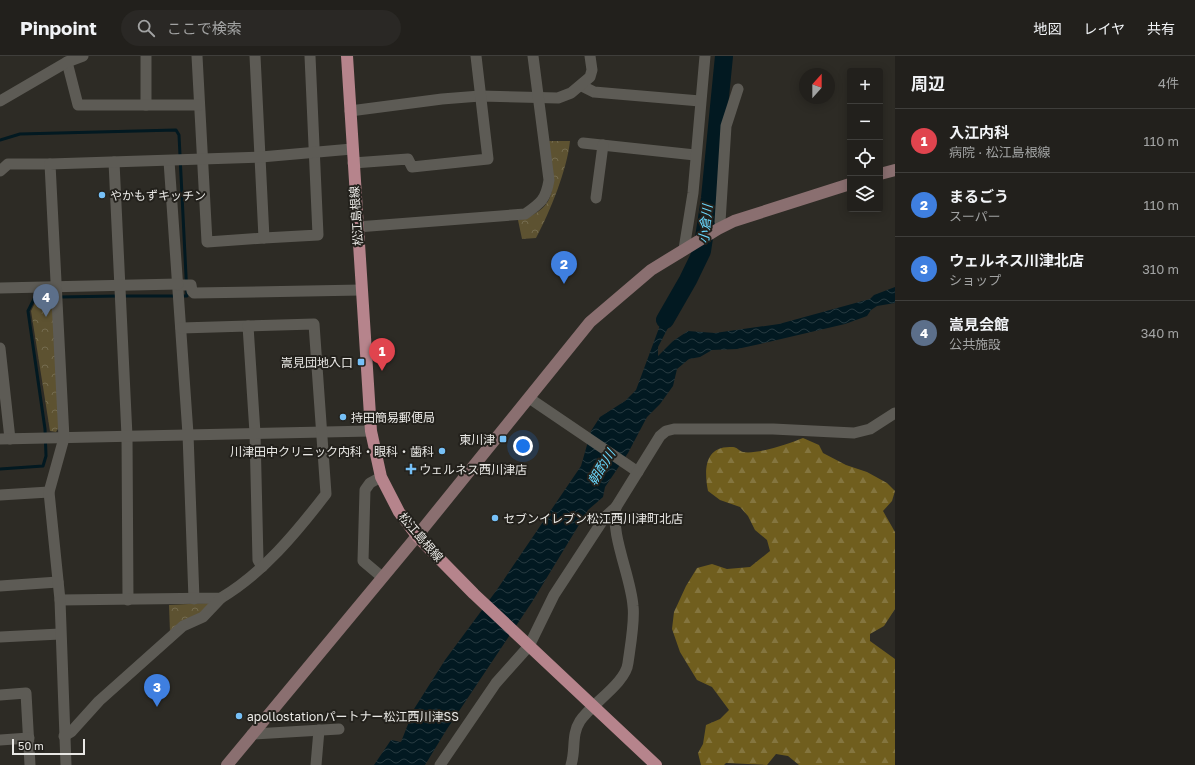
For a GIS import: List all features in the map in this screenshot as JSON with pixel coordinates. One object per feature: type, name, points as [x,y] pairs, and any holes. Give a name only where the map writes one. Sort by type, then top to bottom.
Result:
[{"type":"main road","name":"松江島根線","points":[[347,56],[371,431],[381,477],[399,512],[417,536],[525,643],[656,765]]},
{"type":"street","points":[[0,101],[67,62],[83,56]]},
{"type":"street","points":[[146,56],[146,105]]},
{"type":"street","points":[[197,56],[207,242],[318,235],[310,56]]},
{"type":"street","points":[[255,56],[264,238]]},
{"type":"street","points":[[353,163],[408,159],[412,168],[488,159],[476,56]]},
{"type":"street","points":[[357,227],[525,214],[541,203],[549,180],[533,56]]},
{"type":"street","points":[[350,110],[480,96],[538,99],[558,98],[571,93],[582,86],[590,77],[592,70],[590,56]]},
{"type":"street","points":[[687,247],[705,56]]},
{"type":"street","points":[[67,62],[78,106],[199,105]]},
{"type":"street","points":[[582,86],[594,92],[700,101]]},
{"type":"street","points":[[719,225],[726,126],[738,89]]},
{"type":"street","points":[[583,143],[695,155]]},
{"type":"street","points":[[596,198],[603,145]]},
{"type":"street","points":[[0,171],[8,164],[169,161],[261,157],[352,150]]},
{"type":"street","points":[[169,161],[181,288],[181,328],[188,434],[194,599]]},
{"type":"street","points":[[114,162],[127,436],[128,600]]},
{"type":"street","points":[[50,164],[64,438],[49,492],[60,600],[60,634],[66,765]]},
{"type":"street","points":[[883,173],[895,170]]},
{"type":"street","points":[[227,765],[417,536],[590,322],[652,270],[719,225],[847,185]]},
{"type":"street","points":[[0,288],[57,294],[181,288],[191,285],[194,293],[361,290]]},
{"type":"street","points":[[64,736],[71,732],[99,701],[183,626],[203,617],[221,598],[243,585],[299,529],[326,494],[314,324],[181,328]]},
{"type":"street","points":[[248,326],[255,432],[258,560],[262,567]]},
{"type":"street","points":[[0,348],[5,439],[255,432],[371,431]]},
{"type":"street","points":[[529,398],[581,435],[635,469]]},
{"type":"street","points":[[440,765],[525,643],[554,595],[605,517],[616,507],[635,469],[666,431],[674,429],[773,429],[854,433],[870,429],[895,413]]},
{"type":"street","points":[[381,477],[370,483],[365,490],[363,561],[382,577]]},
{"type":"street","points":[[0,496],[49,492]]},
{"type":"street","points":[[571,765],[574,757],[574,732],[580,720],[623,676],[628,666],[634,606],[615,522],[616,507]]},
{"type":"street","points":[[0,586],[58,582]]},
{"type":"street","points":[[60,600],[221,598]]},
{"type":"street","points":[[0,637],[60,634]]},
{"type":"street","points":[[0,695],[26,693],[30,765]]},
{"type":"street","points":[[252,734],[339,729]]},
{"type":"street","points":[[316,765],[319,730]]},
{"type":"street","points":[[0,740],[29,738]]},
{"type":"green space","points":[[548,141],[570,141],[562,178],[547,216],[536,238],[522,239],[518,220],[533,215],[543,208],[549,199],[552,190],[553,178]]},
{"type":"green space","points":[[39,299],[52,300],[60,425],[56,432],[50,431],[31,311]]},
{"type":"green space","points":[[803,438],[819,445],[823,453],[846,465],[867,472],[887,483],[895,491],[892,501],[883,511],[895,532],[895,609],[884,626],[870,634],[870,641],[895,659],[895,765],[799,765],[788,756],[776,754],[767,765],[726,763],[724,765],[701,765],[698,753],[703,744],[706,725],[720,719],[729,710],[712,687],[697,680],[680,652],[672,629],[674,612],[686,586],[697,568],[712,564],[727,569],[750,567],[770,551],[767,540],[755,530],[748,516],[740,507],[720,500],[708,491],[706,475],[708,460],[716,450],[723,447],[734,447],[743,452],[756,452]]},
{"type":"green space","points":[[211,604],[208,608],[170,632],[169,605]]},
{"type":"water","name":"朝酌川","points":[[895,287],[895,303],[877,306],[871,310],[867,316],[845,324],[760,344],[737,349],[712,350],[700,357],[689,359],[677,369],[673,386],[660,404],[647,417],[628,453],[605,487],[603,497],[588,510],[532,602],[447,729],[425,765],[374,765],[391,740],[401,742],[414,709],[445,660],[496,591],[581,466],[591,431],[600,417],[625,401],[636,390],[662,320],[671,304],[681,294],[668,321],[669,326],[658,347],[658,356],[673,341],[688,331],[715,333],[779,324],[870,299],[874,295]]},
{"type":"waterway","name":"小倉川","points":[[665,320],[688,280],[702,251],[710,198],[724,56]]},
{"type":"waterway","points":[[0,140],[20,134],[176,130],[179,135],[187,296],[181,296]]},
{"type":"waterway","points":[[59,297],[118,296]]},
{"type":"waterway","points":[[123,296],[176,296]]},
{"type":"waterway","points":[[0,469],[43,466],[46,456],[45,429],[28,311],[35,297],[54,297]]},
{"type":"place","name":"やかもずキッチン","points":[[102,195]]},
{"type":"place","name":"まるごう","points":[[564,284]]},
{"type":"place","name":"嵩見会館","points":[[46,317]]},
{"type":"place","name":"嵩見団地入口","points":[[361,362]]},
{"type":"place","name":"入江内科","points":[[382,371]]},
{"type":"place","name":"持田簡易郵便局","points":[[343,417]]},
{"type":"place","name":"東川津","points":[[503,439]]},
{"type":"place","name":"川津田中クリニック内科・眼科・歯科","points":[[442,451]]},
{"type":"place","name":"ウェルネス西川津店","points":[[411,469]]},
{"type":"place","name":"セブンイレブン松江西川津町北店","points":[[495,518]]},
{"type":"place","name":"ウェルネス川津北店","points":[[157,707]]},
{"type":"place","name":"apollostationパートナー松江西川津SS","points":[[239,716]]}]
